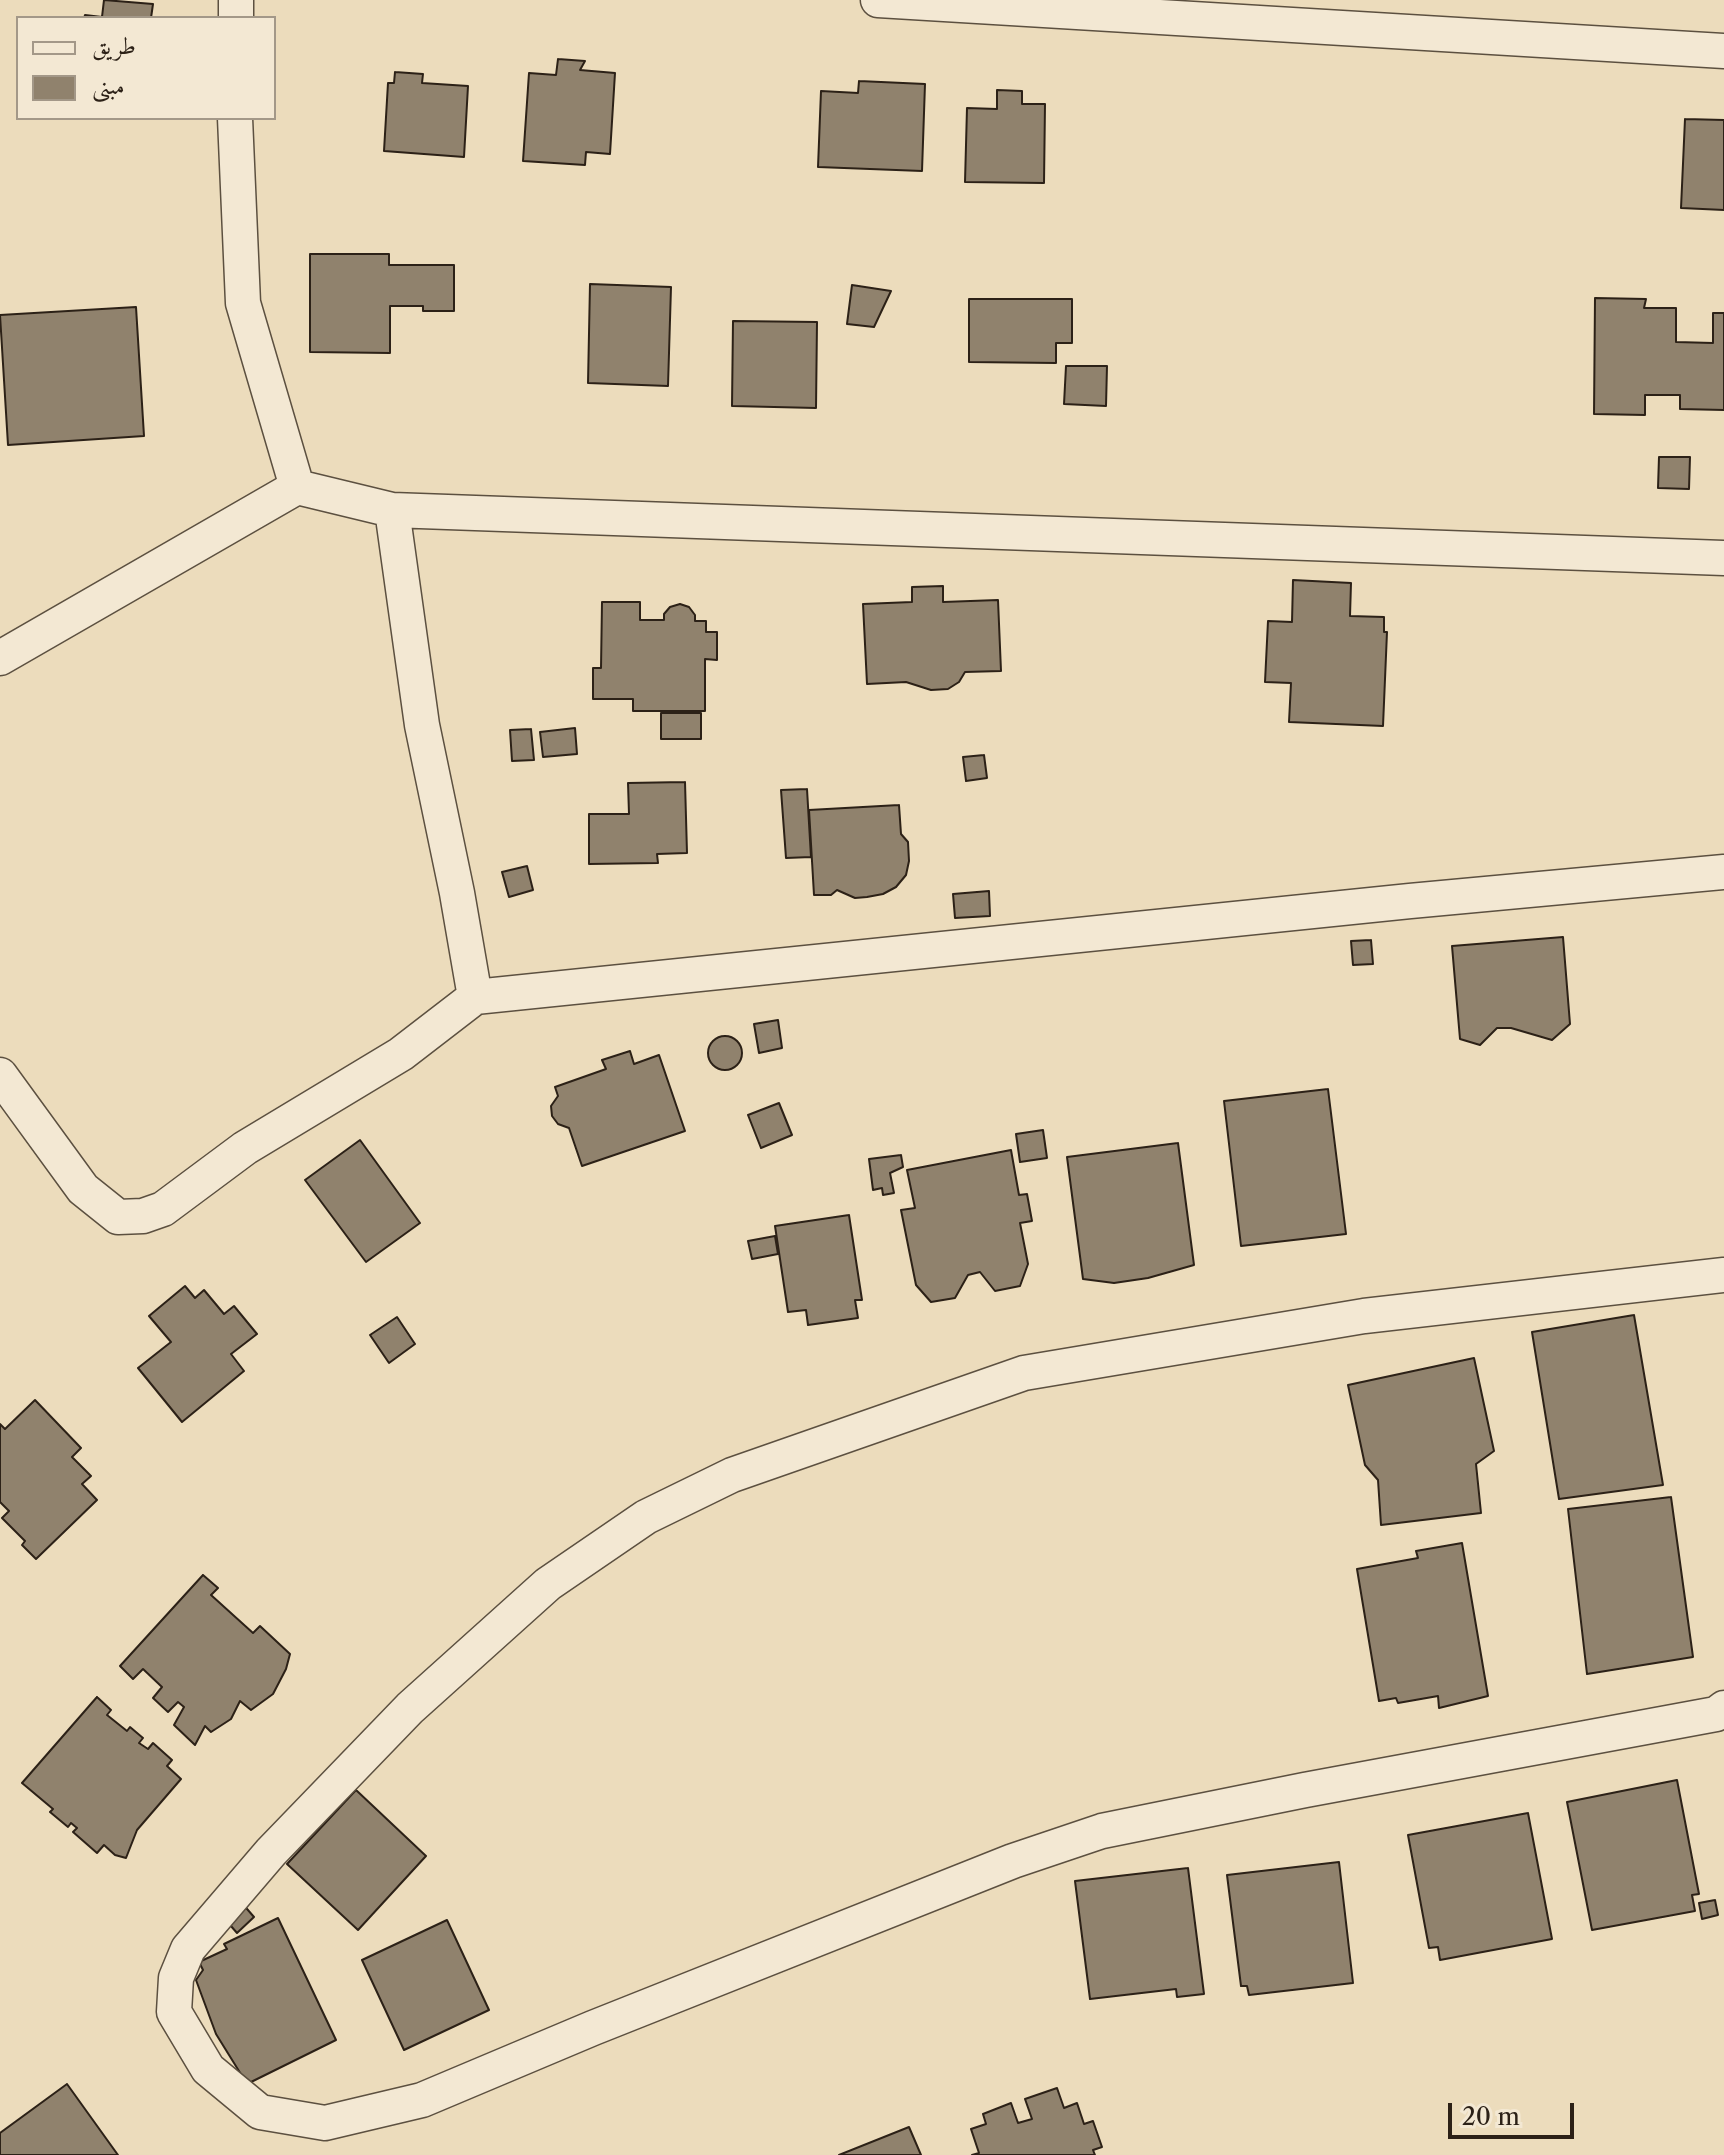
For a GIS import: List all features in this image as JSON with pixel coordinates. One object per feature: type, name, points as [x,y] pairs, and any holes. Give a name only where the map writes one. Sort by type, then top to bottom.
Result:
[{"type":"street","points":[[878,0],[1724,51]]},
{"type":"street","points":[[235,120],[234,155],[243,303],[297,487]]},
{"type":"street","points":[[0,658],[297,487],[392,510],[1724,558]]},
{"type":"street","points":[[392,510],[422,725],[475,997]]},
{"type":"street","points":[[0,1075],[83,1189],[118,1217],[143,1216],[163,1209],[245,1148],[401,1054],[475,997],[1410,901],[1724,872]]},
{"type":"street","points":[[1724,1275],[1364,1316],[1024,1373],[732,1475],[646,1517],[548,1584],[410,1708],[271,1852],[188,1949],[176,1978],[174,2012],[208,2069],[260,2112],[325,2123],[422,2100],[593,2028],[957,1883],[1102,1831],[1276,1795],[1716,1714],[1724,1708]]},
{"type":"building","points":[[104,0],[153,4],[151,16],[102,16]]},
{"type":"building","points":[[558,59],[585,61],[580,70],[615,73],[610,154],[586,152],[585,165],[523,161],[529,73],[556,75]]},
{"type":"building","points":[[395,72],[423,74],[422,83],[468,86],[464,157],[384,151],[388,83],[394,83]]},
{"type":"building","points":[[859,81],[925,84],[922,171],[818,167],[821,91],[858,93]]},
{"type":"building","points":[[997,90],[1022,91],[1022,104],[1045,104],[1044,183],[965,182],[967,108],[997,109]]},
{"type":"building","points":[[1685,119],[1724,120],[1724,210],[1681,208]]},
{"type":"building","points":[[310,254],[389,254],[389,265],[454,265],[454,311],[423,311],[423,306],[390,306],[390,353],[310,352]]},
{"type":"building","points":[[590,284],[671,287],[668,386],[588,383]]},
{"type":"building","points":[[852,285],[891,291],[874,327],[847,324]]},
{"type":"building","points":[[1595,298],[1646,299],[1644,308],[1676,308],[1676,342],[1713,343],[1713,313],[1724,313],[1724,410],[1680,409],[1680,395],[1645,395],[1645,415],[1594,414]]},
{"type":"building","points":[[969,299],[1072,299],[1072,343],[1056,343],[1056,363],[969,362]]},
{"type":"building","points":[[136,307],[144,436],[8,445],[0,315]]},
{"type":"building","points":[[733,321],[817,322],[816,408],[732,406]]},
{"type":"building","points":[[1066,366],[1107,366],[1106,406],[1064,404]]},
{"type":"building","points":[[1659,457],[1690,457],[1689,489],[1658,488]]},
{"type":"building","points":[[1293,580],[1351,583],[1350,616],[1384,617],[1384,632],[1387,632],[1383,726],[1289,722],[1291,683],[1265,682],[1268,621],[1292,622]]},
{"type":"building","points":[[943,586],[943,602],[998,600],[1001,671],[965,672],[959,682],[948,689],[931,690],[906,682],[867,684],[863,604],[912,602],[912,587]]},
{"type":"building","points":[[602,602],[640,602],[640,620],[664,620],[664,614],[670,607],[680,604],[689,607],[695,621],[706,621],[706,632],[717,632],[717,660],[705,659],[705,711],[633,711],[633,699],[593,699],[593,668],[601,668]]},
{"type":"building","points":[[661,713],[701,713],[701,739],[661,739]]},
{"type":"building","points":[[575,728],[577,754],[543,757],[540,732]]},
{"type":"building","points":[[531,729],[534,760],[512,761],[510,730]]},
{"type":"building","points":[[984,755],[987,778],[966,781],[963,757]]},
{"type":"building","points":[[685,782],[687,853],[657,854],[658,863],[589,864],[589,814],[629,814],[628,783]]},
{"type":"building","points":[[807,789],[811,857],[786,858],[781,790]]},
{"type":"building","points":[[899,805],[901,834],[908,842],[909,861],[906,875],[896,887],[867,897],[855,898],[837,890],[831,895],[814,895],[809,810]]},
{"type":"building","points":[[527,866],[533,890],[509,897],[502,872]]},
{"type":"building","points":[[989,891],[990,916],[955,918],[953,894]]},
{"type":"building","points":[[1563,937],[1570,1024],[1552,1040],[1511,1028],[1497,1028],[1480,1045],[1460,1039],[1452,946]]},
{"type":"building","points":[[1371,940],[1373,964],[1353,965],[1351,941]]},
{"type":"building","points":[[778,1020],[782,1048],[759,1053],[754,1024]]},
{"type":"building","points":[[725,1036],[737,1041],[742,1053],[737,1065],[725,1070],[713,1065],[708,1053],[713,1041]]},
{"type":"building","points":[[630,1051],[634,1064],[659,1055],[685,1131],[582,1166],[569,1128],[558,1124],[552,1116],[551,1106],[558,1096],[555,1087],[606,1069],[602,1060]]},
{"type":"building","points":[[1328,1089],[1346,1234],[1241,1246],[1224,1101]]},
{"type":"building","points":[[779,1103],[792,1135],[761,1148],[748,1115]]},
{"type":"building","points":[[1043,1130],[1047,1158],[1020,1162],[1016,1134]]},
{"type":"building","points":[[360,1140],[420,1223],[366,1262],[305,1180]]},
{"type":"building","points":[[1178,1143],[1194,1265],[1148,1278],[1114,1283],[1083,1279],[1067,1157]]},
{"type":"building","points":[[1011,1150],[1019,1195],[1027,1194],[1032,1221],[1020,1223],[1028,1264],[1020,1286],[995,1291],[980,1272],[968,1275],[955,1298],[931,1302],[916,1285],[901,1210],[915,1208],[907,1170]]},
{"type":"building","points":[[901,1155],[903,1167],[890,1173],[894,1193],[883,1195],[882,1188],[873,1190],[869,1159]]},
{"type":"building","points":[[849,1215],[862,1300],[855,1300],[858,1318],[808,1325],[806,1310],[788,1312],[775,1226]]},
{"type":"building","points":[[775,1236],[778,1254],[752,1259],[748,1241]]},
{"type":"building","points":[[185,1286],[195,1298],[204,1290],[224,1314],[234,1306],[257,1334],[231,1354],[244,1371],[182,1422],[138,1368],[171,1342],[149,1316]]},
{"type":"building","points":[[1634,1315],[1663,1485],[1559,1499],[1532,1332]]},
{"type":"building","points":[[397,1317],[415,1344],[389,1363],[370,1335]]},
{"type":"building","points":[[1474,1358],[1494,1451],[1476,1464],[1481,1513],[1381,1525],[1378,1480],[1365,1465],[1348,1385]]},
{"type":"building","points":[[35,1400],[81,1448],[72,1457],[91,1476],[82,1484],[97,1500],[36,1559],[22,1545],[25,1541],[2,1518],[9,1511],[0,1502],[0,1424],[5,1429]]},
{"type":"building","points":[[1671,1497],[1693,1657],[1587,1674],[1568,1509]]},
{"type":"building","points":[[1462,1543],[1488,1696],[1439,1708],[1438,1696],[1398,1703],[1396,1698],[1379,1701],[1357,1569],[1418,1558],[1416,1551]]},
{"type":"building","points":[[203,1575],[218,1588],[211,1595],[253,1633],[260,1626],[290,1654],[273,1694],[251,1710],[240,1701],[231,1719],[211,1732],[205,1726],[195,1745],[174,1725],[184,1707],[178,1702],[168,1712],[153,1698],[162,1687],[143,1669],[133,1679],[120,1666]]},
{"type":"building","points":[[97,1697],[111,1710],[107,1715],[127,1731],[130,1727],[143,1738],[139,1743],[148,1749],[153,1743],[172,1760],[167,1766],[181,1779],[137,1830],[126,1858],[115,1855],[104,1845],[97,1853],[73,1832],[77,1828],[71,1823],[68,1827],[50,1812],[53,1809],[22,1783]]},
{"type":"building","points":[[1677,1780],[1699,1894],[1692,1895],[1695,1911],[1592,1930],[1567,1802]]},
{"type":"building","points":[[356,1790],[426,1856],[358,1930],[287,1864]]},
{"type":"building","points":[[1528,1813],[1552,1939],[1440,1960],[1438,1947],[1429,1948],[1408,1835]]},
{"type":"building","points":[[1339,1862],[1353,1983],[1249,1995],[1247,1986],[1241,1986],[1227,1875]]},
{"type":"building","points":[[1188,1868],[1204,1994],[1177,1997],[1176,1989],[1090,1999],[1075,1881]]},
{"type":"building","points":[[1715,1900],[1718,1915],[1702,1919],[1699,1903]]},
{"type":"building","points":[[241,1902],[254,1917],[237,1933],[224,1918]]},
{"type":"building","points":[[278,1918],[336,2040],[247,2084],[216,2034],[196,1980],[203,1970],[199,1962],[227,1949],[224,1944]]},
{"type":"building","points":[[447,1920],[489,2010],[404,2050],[362,1960]]},
{"type":"building","points":[[67,2084],[118,2155],[0,2155],[0,2133]]},
{"type":"building","points":[[1057,2088],[1064,2108],[1077,2103],[1084,2124],[1093,2121],[1102,2147],[1093,2150],[1095,2155],[972,2155],[979,2153],[971,2129],[986,2124],[983,2114],[1011,2103],[1018,2123],[1032,2119],[1025,2099]]},
{"type":"building","points":[[909,2127],[921,2155],[839,2155]]}]
